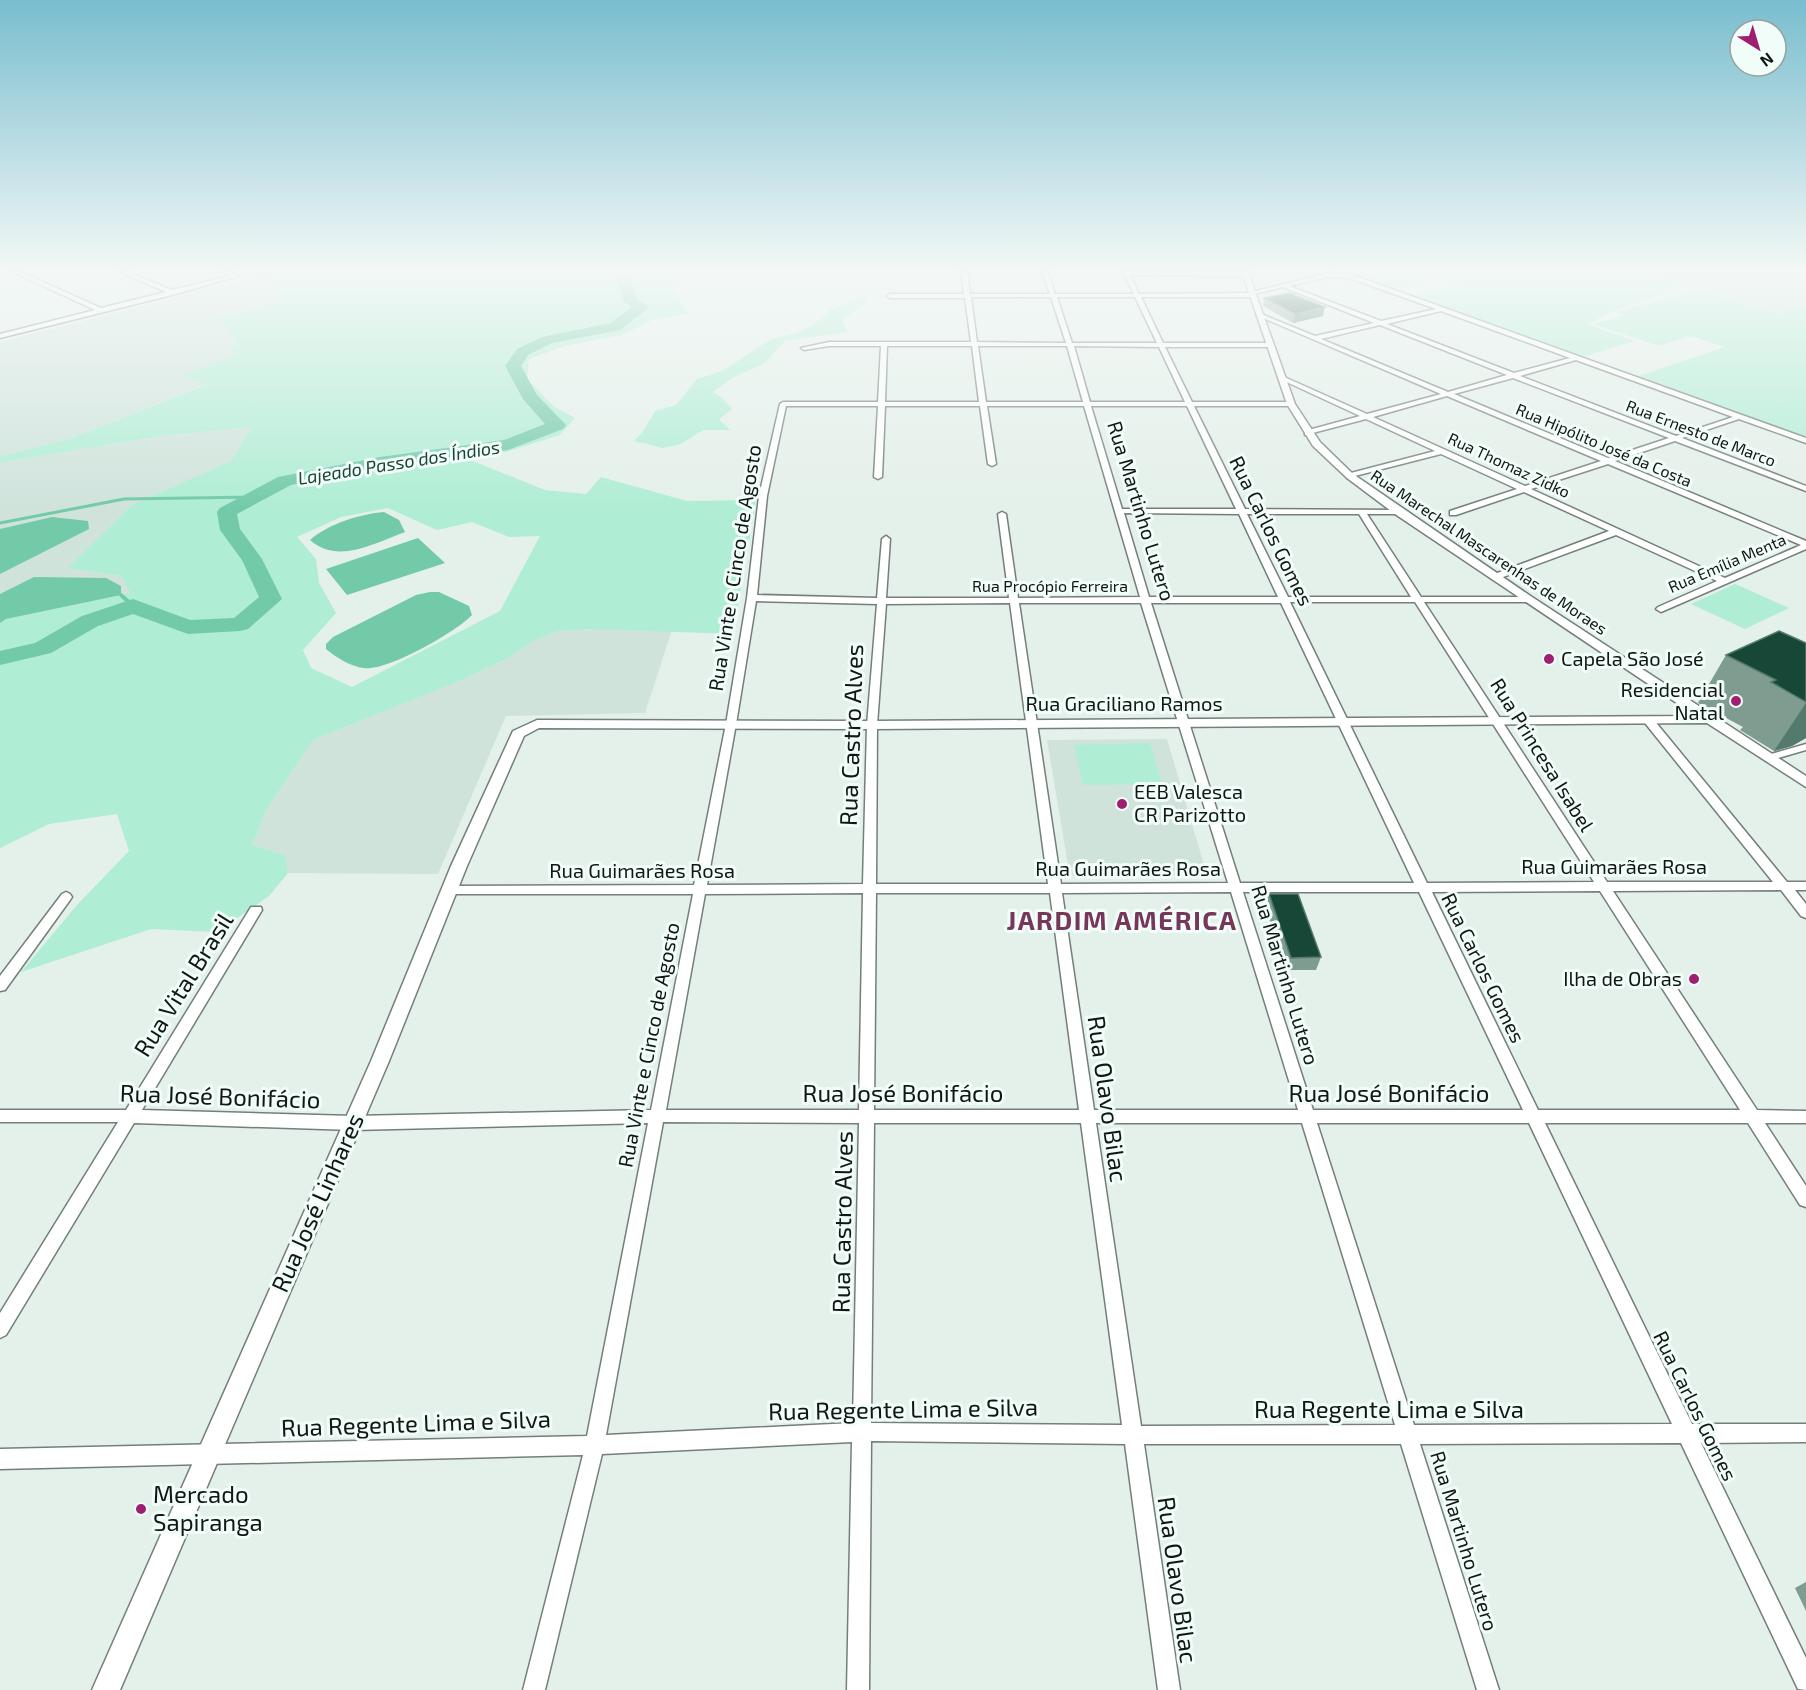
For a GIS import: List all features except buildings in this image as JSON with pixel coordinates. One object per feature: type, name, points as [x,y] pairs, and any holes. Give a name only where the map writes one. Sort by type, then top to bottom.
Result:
[{"type":"street","points":[[878,477],[884,351]]},
{"type":"street","points":[[977,351],[992,464]]},
{"type":"street","name":"Rua Martinho Lutero","points":[[1072,351],[1121,512],[1145,600],[1307,1117],[1410,1435],[1488,1690]]},
{"type":"street","name":"Rua Carlos Gomes","points":[[1163,351],[1806,1681]]},
{"type":"street","name":"Rua Marechal Mascarenhas de Moraes","points":[[1272,351],[1291,404],[1308,433],[1316,444],[1350,476],[1495,577],[1806,782]]},
{"type":"street","name":"Rua Hipólito José da Costa","points":[[1346,351],[1806,545]]},
{"type":"street","name":"Rua Ernesto de Marco","points":[[1452,351],[1806,489]]},
{"type":"street","points":[[1556,351],[1806,441]]},
{"type":"street","points":[[1308,433],[1576,358]]},
{"type":"street","name":"Rua Thomaz Zidko","points":[[1280,377],[1724,581]]},
{"type":"street","name":"Rua Vinte e Cinco de Agosto","points":[[534,1690],[596,1445],[731,724],[752,598],[763,496],[783,404],[882,404]]},
{"type":"street","points":[[882,404],[1291,404]]},
{"type":"street","points":[[1453,513],[1739,417]]},
{"type":"street","points":[[1350,476],[1443,451]]},
{"type":"street","points":[[1121,512],[1399,512]]},
{"type":"street","name":"Rua Princesa Isabel","points":[[1362,513],[1806,1200]]},
{"type":"street","name":"Rua Olavo Bilac","points":[[1002,514],[1169,1690]]},
{"type":"street","points":[[1495,577],[1618,531]]},
{"type":"street","name":"Rua Castro Alves","points":[[858,1690],[872,725],[886,539]]},
{"type":"street","name":"Rua Emília Menta","points":[[1661,609],[1806,545]]},
{"type":"street","name":"Rua Procópio Ferreira","points":[[752,598],[880,601],[1528,599]]},
{"type":"street","name":"Rua Graciliano Ramos","points":[[537,724],[1343,723],[1712,719]]},
{"type":"street","points":[[1649,721],[1806,913]]},
{"type":"street","name":"Rua José Linhares","points":[[106,1690],[353,1123],[518,734],[537,724]]},
{"type":"street","points":[[1768,758],[1806,747]]},
{"type":"street","name":"Rua Guimarães Rosa","points":[[450,890],[1806,886]]},
{"type":"street","points":[[0,986],[66,897]]},
{"type":"street","name":"Rua Vital Brasil","points":[[0,1329],[256,910]]},
{"type":"street","name":"Rua José Bonifácio","points":[[0,1116],[129,1116],[353,1123],[657,1116],[1806,1117]]},
{"type":"street","name":"Rua Regente Lima e Silva","points":[[0,1458],[596,1445],[861,1432],[1134,1435],[1806,1433]]},
{"type":"shaded area","points":[[0,351],[233,351],[242,354],[185,375],[208,383],[72,438],[0,456]]},
{"type":"shaded area","points":[[231,351],[552,351],[529,359],[527,379],[553,406],[575,418],[560,435],[506,452],[465,452],[468,459],[545,490],[586,494],[601,477],[687,501],[756,500],[733,634],[594,629],[557,631],[535,640],[508,658],[462,680],[313,740],[266,810],[252,845],[285,855],[288,873],[269,896],[217,932],[151,929],[21,972],[77,905],[129,851],[117,814],[49,824],[0,848],[0,623],[6,619],[131,593],[121,576],[68,568],[132,505],[231,461],[252,427],[162,436],[0,463],[0,456],[72,438],[207,384],[183,375],[240,354]],"holes":[[[388,508],[437,530],[472,522],[509,537],[540,536],[500,611],[352,687],[311,668],[303,650],[336,613],[319,583],[316,559],[297,537],[341,517]]]},
{"type":"shaded area","points":[[753,351],[776,351],[763,364],[732,378],[713,392],[732,409],[719,419],[730,430],[703,430],[681,444],[663,448],[634,441],[642,433],[655,411],[676,405],[697,379],[724,370]]},
{"type":"shaded area","points":[[1559,351],[1602,351],[1579,358]]},
{"type":"shaded area","points":[[1714,351],[1806,351],[1806,440],[1633,378]]},
{"type":"shaded area","points":[[252,427],[231,461],[132,505],[69,568],[121,576],[132,593],[6,619],[0,623],[0,463],[162,436]]},
{"type":"shaded area","points":[[384,512],[399,520],[405,532],[356,550],[332,551],[310,540],[326,529],[345,521]]},
{"type":"shaded area","points":[[52,517],[88,521],[89,529],[0,574],[0,529]]},
{"type":"shaded area","points":[[418,538],[445,563],[347,595],[326,569]]},
{"type":"shaded area","points":[[34,577],[106,578],[121,586],[121,595],[6,619],[0,623],[0,594]]},
{"type":"shaded area","points":[[1735,584],[1789,608],[1745,629],[1691,604]]},
{"type":"shaded area","points":[[439,592],[469,606],[472,615],[437,640],[404,657],[374,668],[354,666],[326,649],[326,644],[333,637],[416,595]]},
{"type":"shaded area","points":[[672,630],[645,713],[506,716],[438,874],[288,873],[285,855],[252,845],[266,810],[313,740],[462,680],[508,658],[535,640],[557,631]]},
{"type":"shaded area","name":"EEB Valesca CR Parizotto","points":[[1167,739],[1207,875],[1167,876],[1164,868],[1106,869],[1107,875],[1070,876],[1047,740]]},
{"type":"shaded area","points":[[1150,743],[1162,784],[1083,785],[1074,745]]},
{"type":"waterway","name":"Lajeado Passo dos Índios","points":[[0,658],[43,648],[90,621],[133,606],[188,627],[240,624],[271,599],[252,559],[230,530],[227,512],[285,481],[380,462],[508,445],[557,425],[531,399],[513,366],[524,351]]},
{"type":"waterway","points":[[0,523],[124,499],[255,497]]},
{"type":"waterway","points":[[121,595],[133,606]]},
{"type":"place","name":"Capela São José","points":[[1549,659]]},
{"type":"place","name":"Residencial Natal","points":[[1736,701]]},
{"type":"place","name":"EEB Valesca CR Parizotto","points":[[1122,804]]},
{"type":"place","name":"Ilha de Obras","points":[[1694,979]]},
{"type":"place","name":"Mercado Sapiranga","points":[[141,1509]]},
{"type":"district","name":"JARDIM AMÉRICA","points":[[1122,921]]}]
